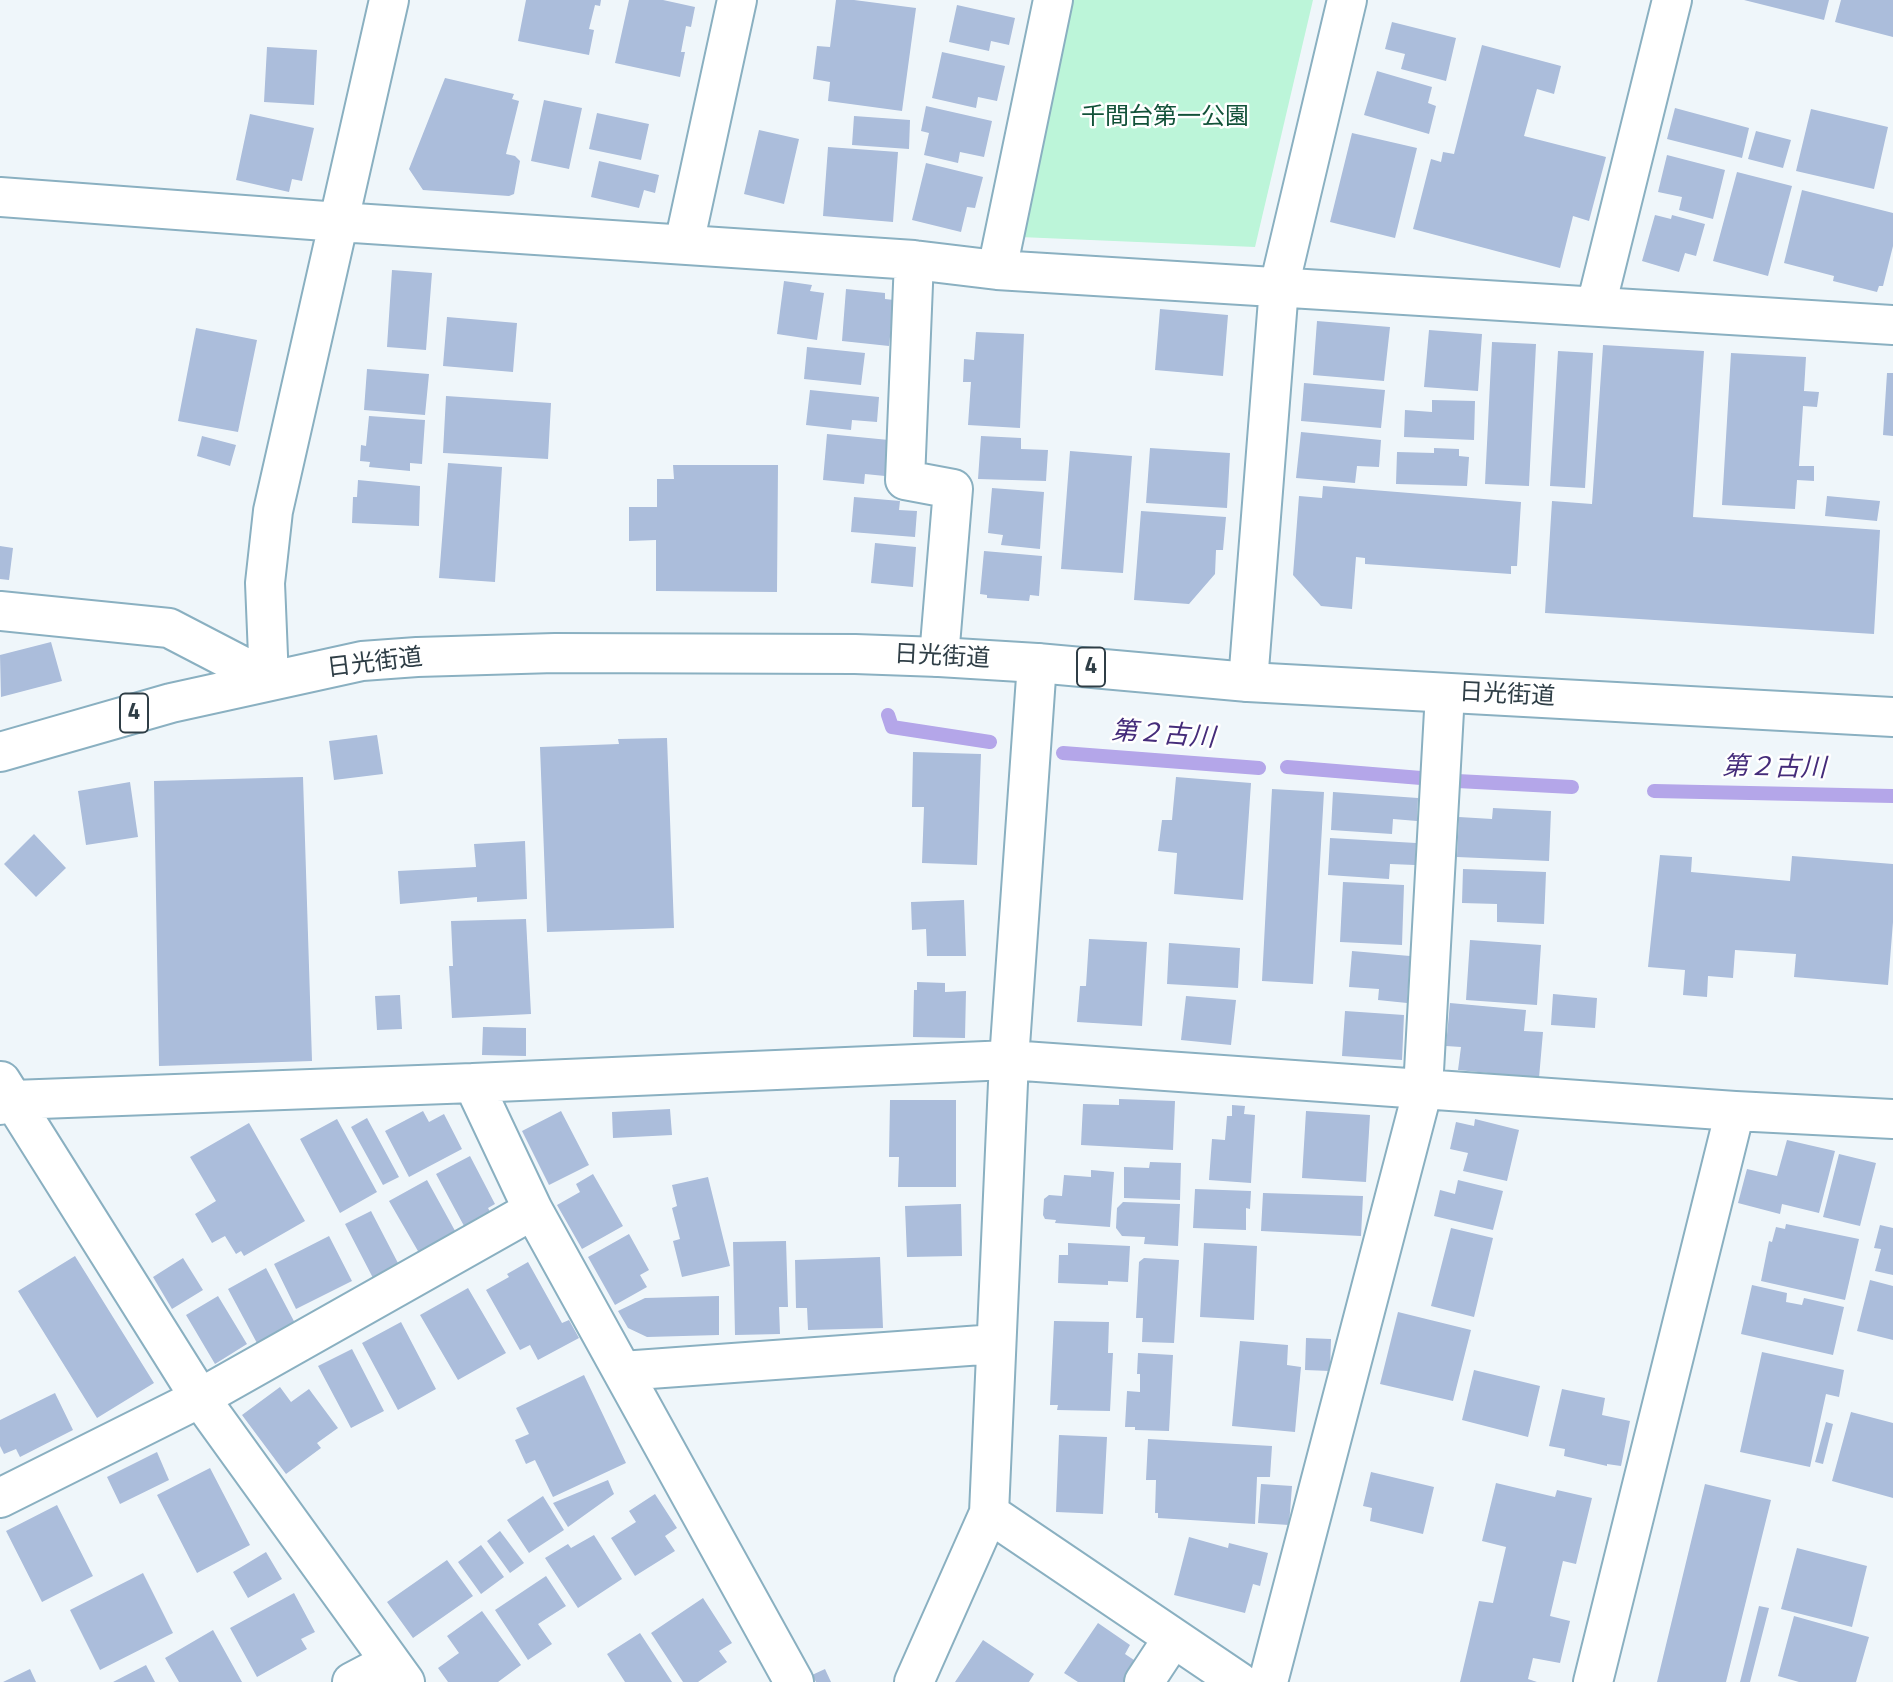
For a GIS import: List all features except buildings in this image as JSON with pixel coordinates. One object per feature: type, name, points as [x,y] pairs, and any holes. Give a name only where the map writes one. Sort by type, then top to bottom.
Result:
[{"type":"main road","points":[[684,244],[737,0]]},
{"type":"main road","points":[[997,270],[1053,0]]},
{"type":"main road","points":[[1248,682],[1279,287],[1347,0]]},
{"type":"main road","points":[[1596,306],[1672,0]]},
{"type":"main road","points":[[0,611],[169,628],[269,680],[265,583],[273,511],[388,6]]},
{"type":"main road","points":[[0,197],[914,260],[997,270],[1893,325]]},
{"type":"main road","points":[[914,260],[905,480],[953,488],[939,657]]},
{"type":"main road","name":"日光街道","points":[[0,752],[171,703],[362,661],[555,653],[855,654],[939,657],[1248,682],[1893,717]]},
{"type":"main road","points":[[914,1682],[989,1513],[1009,1060],[1037,663]]},
{"type":"main road","points":[[1268,1682],[1423,1089],[1445,693]]},
{"type":"main road","points":[[4,1094],[473,1083],[1009,1060],[1735,1111],[1893,1119]]},
{"type":"main road","points":[[473,1083],[533,1210],[794,1682]]},
{"type":"main road","points":[[4,1094],[200,1398],[398,1672],[352,1682]]},
{"type":"main road","points":[[1593,1682],[1735,1111]]},
{"type":"main road","points":[[0,1498],[200,1398],[533,1210]]},
{"type":"main road","points":[[622,1371],[996,1344]]},
{"type":"main road","points":[[989,1513],[1239,1682]]},
{"type":"main road","points":[[1144,1682],[1173,1637]]},
{"type":"green space","name":"千間台第一公園","points":[[1071,0],[1313,0],[1255,247],[1020,237]]},
{"type":"waterway","name":"第２古川","points":[[888,715],[892,727],[990,742]]},
{"type":"waterway","name":"第２古川","points":[[1063,753],[1259,768]]},
{"type":"waterway","name":"第２古川","points":[[1287,767],[1421,778]]},
{"type":"waterway","name":"第２古川","points":[[1457,781],[1572,787]]},
{"type":"waterway","name":"第２古川","points":[[1654,791],[1893,796]]}]
